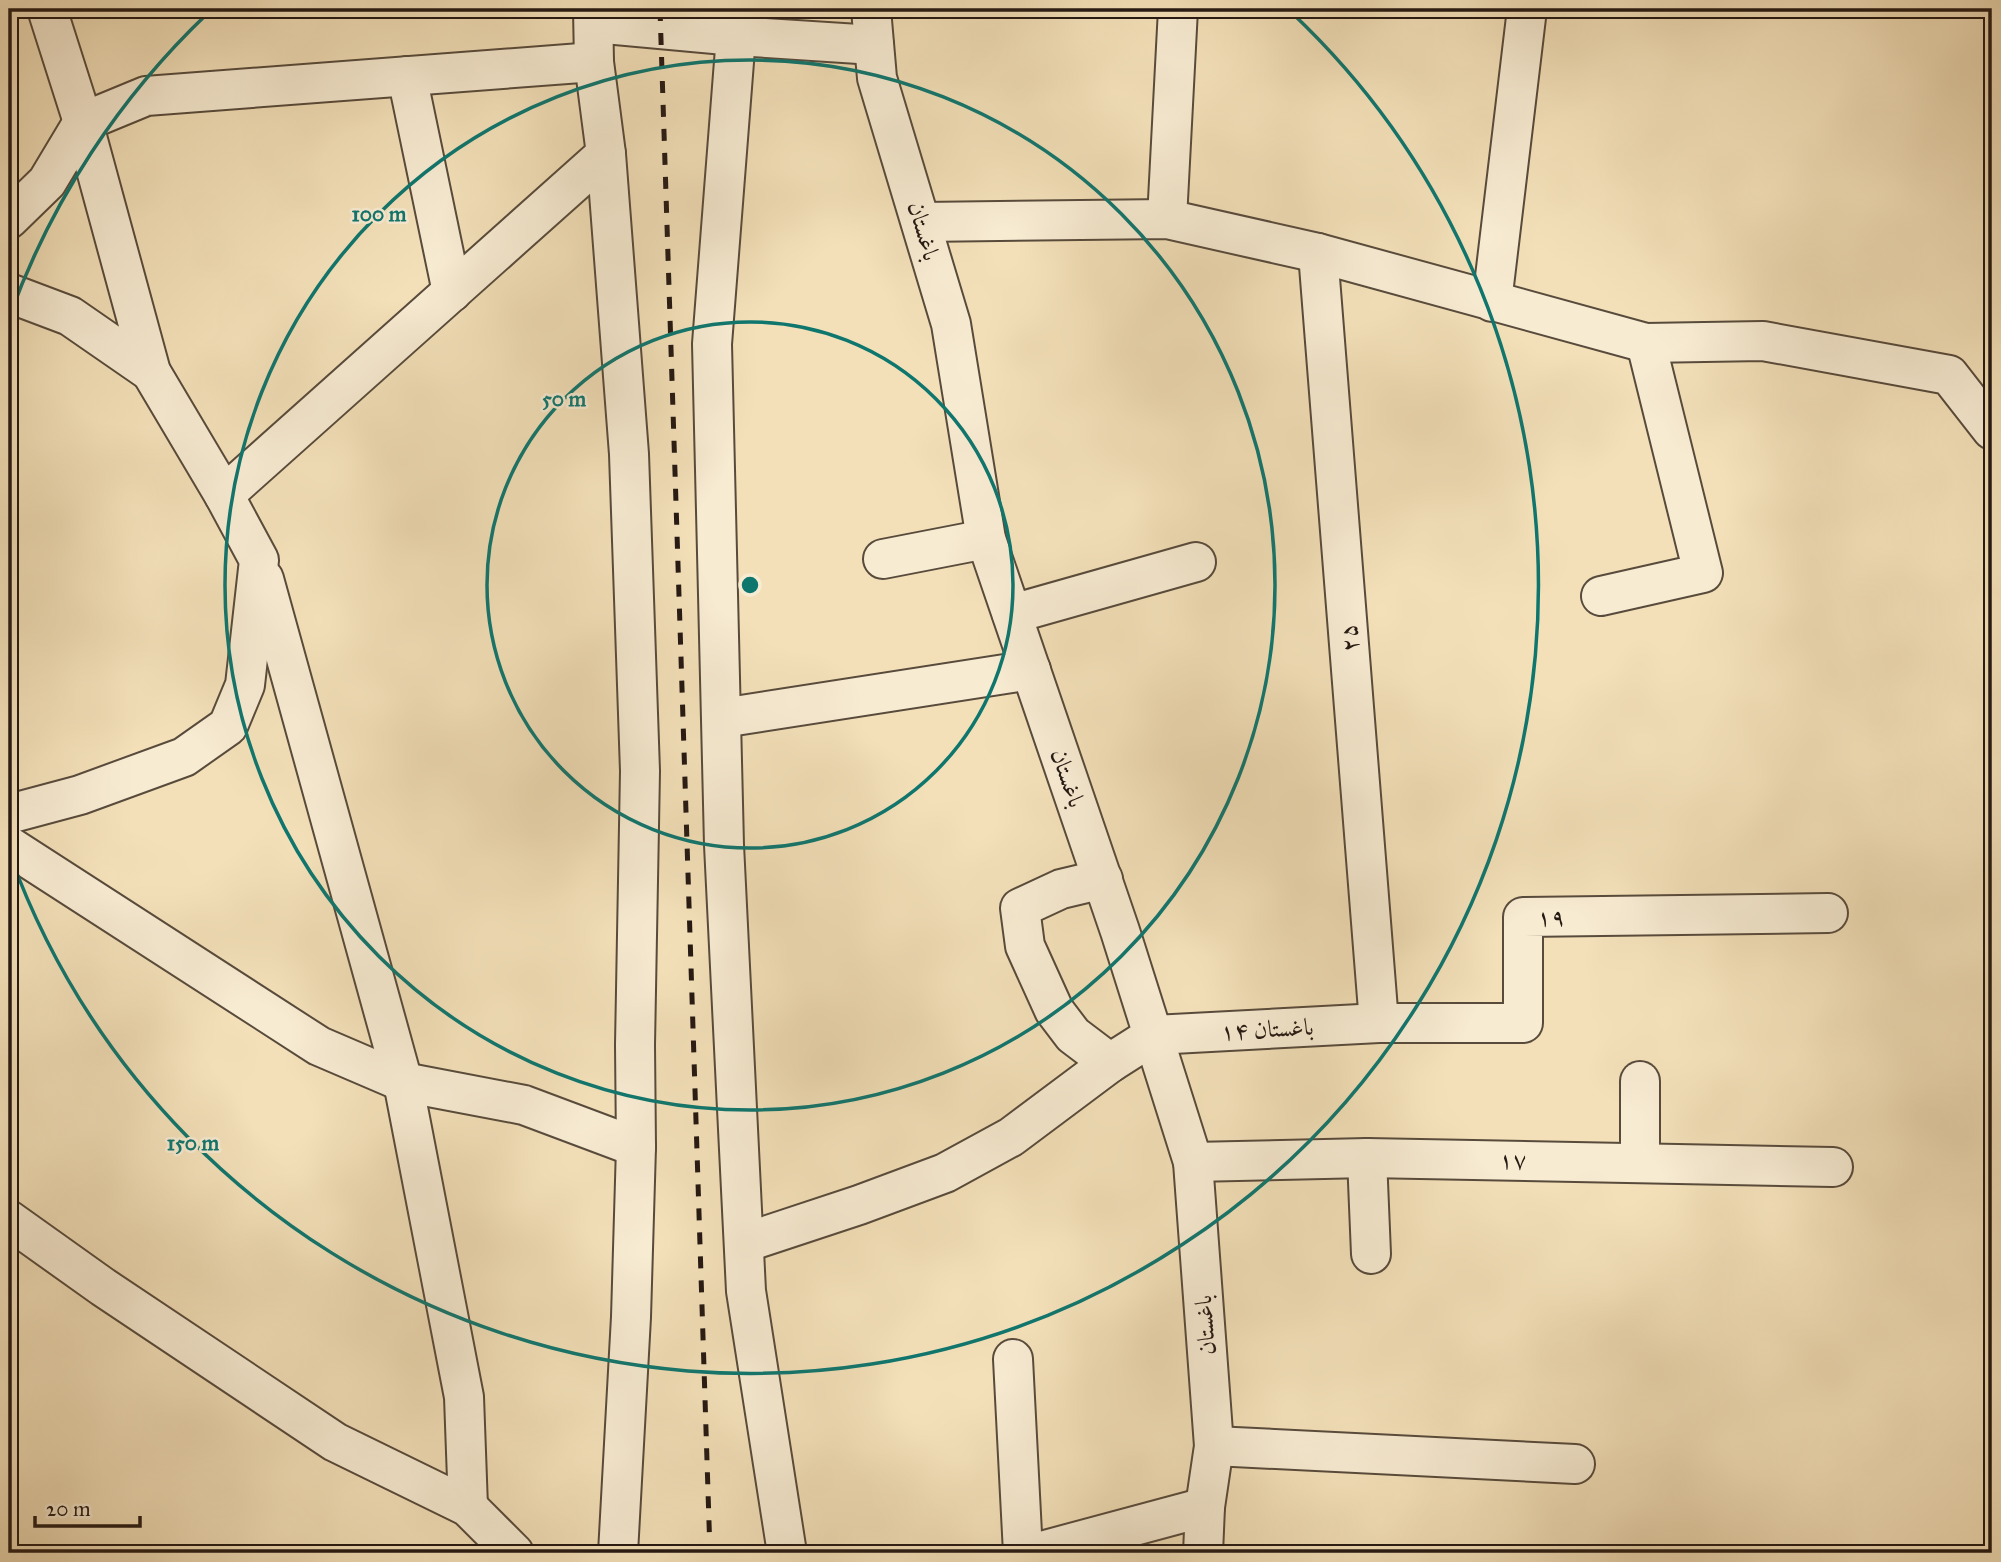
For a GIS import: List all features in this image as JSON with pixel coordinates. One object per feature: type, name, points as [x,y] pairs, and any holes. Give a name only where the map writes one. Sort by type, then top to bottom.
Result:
[{"type":"street","points":[[47,9],[83,122],[151,372],[224,495],[259,561],[403,1082],[464,1397],[468,1507]]},
{"type":"street","points":[[1167,219],[1178,9]]},
{"type":"street","points":[[1492,302],[1527,9]]},
{"type":"street","points":[[618,1553],[631,1317],[636,1147],[639,757],[629,454],[606,154],[594,62],[594,16],[872,27]]},
{"type":"street","points":[[735,22],[712,344],[724,845],[746,1291],[787,1553]]},
{"type":"street","name":"باغستان","points":[[872,27],[877,78],[951,324],[986,540],[1103,878],[1193,1161],[1214,1446],[1205,1507],[1203,1553]]},
{"type":"street","points":[[9,219],[47,182],[83,122],[146,96],[594,62]]},
{"type":"street","points":[[407,76],[452,292]]},
{"type":"street","points":[[224,495],[606,154]]},
{"type":"street","points":[[922,222],[1167,219],[1318,253],[1646,343],[1763,341],[1949,374],[1992,430]]},
{"type":"street","name":"۲۵","points":[[1318,253],[1379,1023]]},
{"type":"street","points":[[9,293],[70,316],[151,372]]},
{"type":"street","points":[[1601,596],[1703,573],[1646,343]]},
{"type":"street","points":[[883,559],[986,540]]},
{"type":"street","points":[[9,814],[80,795],[184,757],[228,726],[244,685],[259,561]]},
{"type":"street","points":[[1012,614],[1196,562]]},
{"type":"street","points":[[722,718],[1031,670]]},
{"type":"street","points":[[9,846],[319,1046],[403,1082],[524,1105],[636,1147]]},
{"type":"street","points":[[1103,878],[1061,889],[1020,908],[1025,946],[1054,1010],[1073,1035],[1110,1063]]},
{"type":"street","name":"۱۹","points":[[1379,1023],[1523,1023],[1524,917],[1828,913]]},
{"type":"street","name":"باغستان ۱۴","points":[[1154,1035],[1379,1023]]},
{"type":"street","points":[[744,1243],[945,1173],[1011,1137],[1110,1063],[1154,1035]]},
{"type":"street","points":[[1640,1081],[1640,1162]]},
{"type":"street","points":[[1367,1158],[1371,1254]]},
{"type":"street","name":"۱۷","points":[[1193,1161],[1367,1158],[1833,1167]]},
{"type":"street","points":[[9,1220],[103,1287],[335,1442],[468,1507],[514,1553]]},
{"type":"street","points":[[1013,1359],[1023,1553]]},
{"type":"street","points":[[1214,1446],[1575,1464]]},
{"type":"street","points":[[1034,1553],[1205,1507]]},
{"type":"railway","points":[[660,9],[710,1553]]}]
